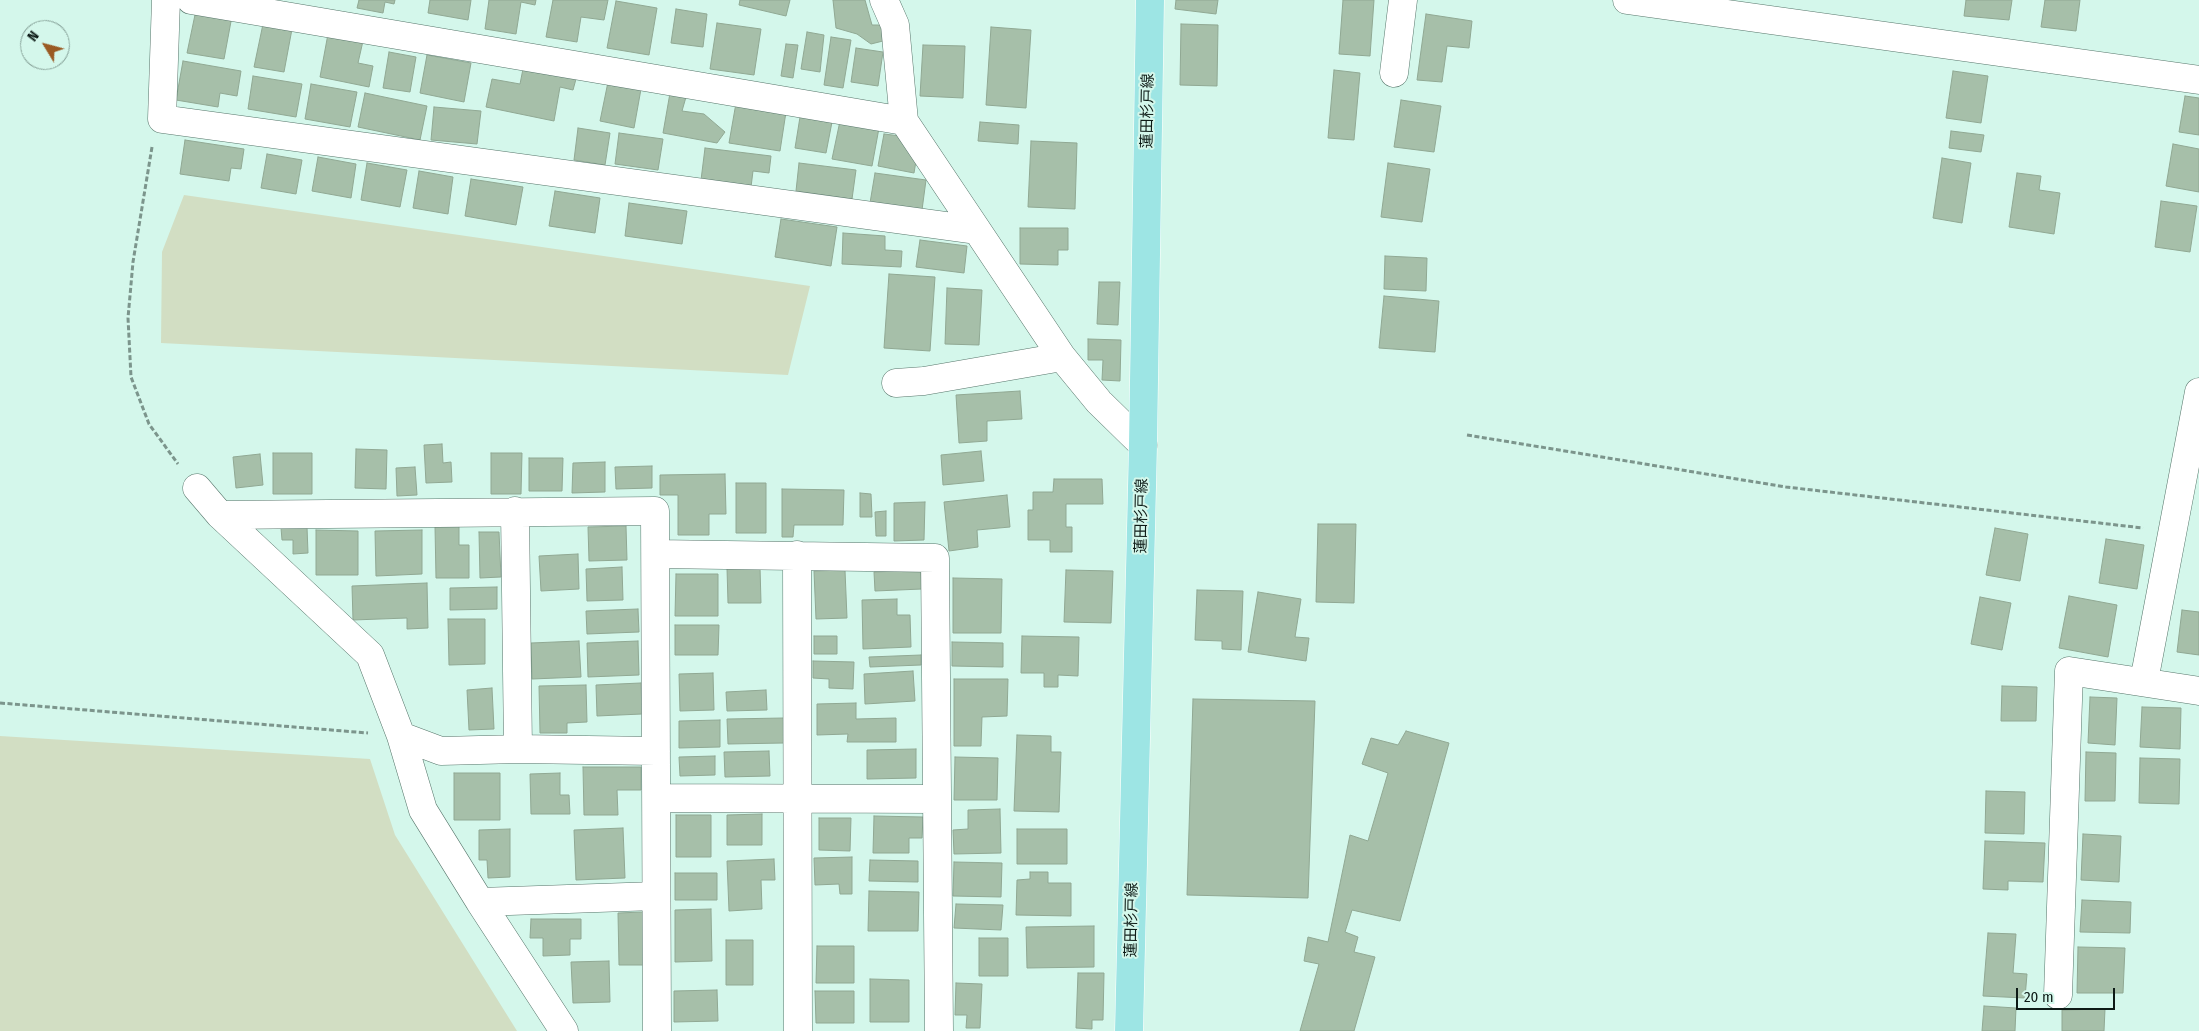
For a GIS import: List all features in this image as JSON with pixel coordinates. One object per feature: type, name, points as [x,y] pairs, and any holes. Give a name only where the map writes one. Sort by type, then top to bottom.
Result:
[{"type":"main road","name":"蓮田杉戸線","points":[[1129,1031],[1144,445],[1150,0]]},
{"type":"street","points":[[166,0],[162,119],[976,230]]},
{"type":"street","points":[[190,0],[904,120]]},
{"type":"street","points":[[884,0],[895,25],[904,120],[1062,357],[1099,402],[1144,445]]},
{"type":"street","points":[[1394,73],[1403,0]]},
{"type":"street","points":[[1627,0],[1710,6],[2199,80]]},
{"type":"street","points":[[896,383],[924,382],[1062,357]]},
{"type":"street","points":[[2144,681],[2198,403]]},
{"type":"street","points":[[196,488],[220,515],[370,656],[401,736],[423,810],[564,1031]]},
{"type":"street","points":[[515,511],[518,749]]},
{"type":"street","points":[[220,515],[655,511],[657,1031]]},
{"type":"street","points":[[656,554],[935,558],[939,1031]]},
{"type":"street","points":[[797,555],[798,1031]]},
{"type":"street","points":[[2058,995],[2069,671],[2199,690]]},
{"type":"street","points":[[401,736],[441,751],[518,749],[656,750]]},
{"type":"street","points":[[657,798],[936,799]]},
{"type":"street","points":[[480,902],[656,896]]},
{"type":"path","points":[[162,119],[150,155],[133,262],[128,318],[131,376],[149,424],[196,488]]},
{"type":"path","points":[[1468,435],[1786,487],[2172,531]]},
{"type":"path","points":[[0,703],[401,736]]},
{"type":"green space","points":[[184,195],[810,286],[788,375],[161,343],[162,252]]},
{"type":"green space","points":[[0,736],[370,759],[395,835],[517,1031],[0,1031]]},
{"type":"building","points":[[359,0],[395,0],[394,4],[385,2],[383,13],[357,8]]},
{"type":"building","points":[[430,0],[471,0],[468,20],[428,13]]},
{"type":"building","points":[[489,0],[536,0],[535,5],[521,2],[516,34],[485,29]]},
{"type":"building","points":[[553,0],[608,0],[604,20],[581,17],[577,42],[546,37]]},
{"type":"building","points":[[740,0],[790,0],[786,16],[739,5]]},
{"type":"building","points":[[833,0],[865,0],[872,25],[881,25],[883,41],[871,44],[857,34],[836,28]]},
{"type":"building","points":[[1176,0],[1218,0],[1216,14],[1175,9]]},
{"type":"building","points":[[1343,0],[1374,0],[1370,56],[1339,54]]},
{"type":"building","points":[[1966,0],[2012,0],[2009,20],[1964,16]]},
{"type":"building","points":[[2045,0],[2080,0],[2076,31],[2041,27]]},
{"type":"building","points":[[616,1],[657,8],[649,55],[607,48]]},
{"type":"building","points":[[676,9],[707,14],[703,47],[671,43]]},
{"type":"building","points":[[196,10],[232,16],[224,59],[187,53]]},
{"type":"building","points":[[1426,14],[1472,21],[1469,48],[1447,46],[1442,82],[1417,80]]},
{"type":"building","points":[[717,23],[761,29],[754,75],[710,69]]},
{"type":"building","points":[[263,24],[292,29],[284,72],[254,67]]},
{"type":"building","points":[[1181,24],[1218,25],[1217,86],[1180,85]]},
{"type":"building","points":[[991,27],[1031,30],[1026,108],[986,105]]},
{"type":"building","points":[[807,32],[824,35],[820,72],[801,69]]},
{"type":"building","points":[[328,34],[363,41],[358,63],[373,66],[369,87],[320,77]]},
{"type":"building","points":[[831,37],[851,40],[843,88],[824,85]]},
{"type":"building","points":[[786,44],[798,45],[793,78],[781,76]]},
{"type":"building","points":[[923,45],[965,46],[963,98],[920,96]]},
{"type":"building","points":[[856,48],[883,52],[878,86],[851,82]]},
{"type":"building","points":[[389,52],[416,57],[410,92],[383,88]]},
{"type":"building","points":[[427,55],[471,63],[464,102],[420,93]]},
{"type":"building","points":[[183,61],[241,71],[237,96],[220,93],[218,107],[176,100]]},
{"type":"building","points":[[523,69],[576,79],[573,90],[560,87],[554,121],[486,107],[492,79],[520,84]]},
{"type":"building","points":[[1334,70],[1360,73],[1354,140],[1328,138]]},
{"type":"building","points":[[1953,71],[1988,76],[1981,123],[1946,118]]},
{"type":"building","points":[[253,76],[302,84],[296,117],[248,109]]},
{"type":"building","points":[[608,82],[641,89],[634,128],[600,121]]},
{"type":"building","points":[[311,84],[357,92],[350,127],[305,119]]},
{"type":"building","points":[[365,93],[427,106],[420,140],[358,127]]},
{"type":"building","points":[[670,93],[686,97],[682,111],[704,114],[725,132],[717,143],[663,133]]},
{"type":"building","points":[[2185,96],[2199,98],[2199,135],[2179,132]]},
{"type":"building","points":[[1401,100],[1441,106],[1434,152],[1394,147]]},
{"type":"building","points":[[736,103],[786,112],[780,151],[729,143]]},
{"type":"building","points":[[434,107],[481,111],[477,144],[431,140]]},
{"type":"building","points":[[800,117],[832,122],[826,153],[795,148]]},
{"type":"building","points":[[840,121],[879,128],[872,166],[832,159]]},
{"type":"building","points":[[980,122],[1019,125],[1018,144],[978,141]]},
{"type":"building","points":[[578,128],[610,133],[605,165],[574,160]]},
{"type":"building","points":[[1951,131],[1984,135],[1981,152],[1949,148]]},
{"type":"building","points":[[619,133],[663,139],[658,170],[615,164]]},
{"type":"building","points":[[884,134],[900,136],[917,155],[914,173],[878,166]]},
{"type":"building","points":[[185,140],[244,149],[241,169],[231,168],[229,181],[180,174]]},
{"type":"building","points":[[1031,141],[1077,143],[1075,209],[1028,207]]},
{"type":"building","points":[[2173,144],[2199,149],[2199,192],[2166,186]]},
{"type":"building","points":[[705,148],[771,156],[769,173],[753,171],[751,187],[701,180]]},
{"type":"building","points":[[267,154],[302,160],[296,194],[261,188]]},
{"type":"building","points":[[318,157],[356,164],[351,198],[312,191]]},
{"type":"building","points":[[1942,158],[1971,163],[1962,223],[1933,218]]},
{"type":"building","points":[[367,163],[407,170],[400,207],[361,200]]},
{"type":"building","points":[[799,163],[856,170],[852,199],[796,191]]},
{"type":"building","points":[[1388,163],[1430,169],[1422,222],[1381,217]]},
{"type":"building","points":[[419,171],[453,177],[448,214],[413,208]]},
{"type":"building","points":[[875,173],[926,180],[922,210],[870,203]]},
{"type":"building","points":[[2017,173],[2041,176],[2039,190],[2060,193],[2054,234],[2009,227]]},
{"type":"building","points":[[471,179],[523,187],[516,225],[465,216]]},
{"type":"building","points":[[555,191],[600,198],[595,233],[549,226]]},
{"type":"building","points":[[2161,201],[2197,206],[2190,252],[2155,247]]},
{"type":"building","points":[[629,203],[687,211],[682,244],[625,236]]},
{"type":"building","points":[[781,219],[837,227],[831,266],[775,257]]},
{"type":"building","points":[[1020,228],[1068,228],[1068,250],[1058,250],[1058,265],[1020,264]]},
{"type":"building","points":[[843,233],[885,236],[885,250],[902,251],[901,267],[842,264]]},
{"type":"building","points":[[920,240],[967,246],[964,273],[916,267]]},
{"type":"building","points":[[1385,256],[1427,258],[1426,291],[1384,289]]},
{"type":"building","points":[[889,274],[935,277],[930,351],[884,348]]},
{"type":"building","points":[[1099,282],[1120,282],[1118,325],[1097,324]]},
{"type":"building","points":[[947,288],[982,290],[979,345],[945,344]]},
{"type":"building","points":[[1384,296],[1439,301],[1435,352],[1379,348]]},
{"type":"building","points":[[1088,339],[1121,340],[1120,381],[1102,380],[1103,360],[1088,360]]},
{"type":"building","points":[[1020,391],[1022,419],[987,421],[987,441],[959,443],[956,395]]},
{"type":"building","points":[[442,444],[443,463],[451,462],[452,482],[426,483],[424,445]]},
{"type":"building","points":[[356,449],[387,450],[386,489],[355,488]]},
{"type":"building","points":[[981,451],[984,481],[943,485],[941,455]]},
{"type":"building","points":[[273,453],[312,453],[312,494],[273,494]]},
{"type":"building","points":[[491,453],[522,453],[521,494],[491,494]]},
{"type":"building","points":[[260,454],[263,485],[236,488],[233,457]]},
{"type":"building","points":[[529,458],[563,458],[562,491],[529,491]]},
{"type":"building","points":[[605,462],[605,492],[572,493],[573,463]]},
{"type":"building","points":[[652,466],[652,488],[616,489],[615,467]]},
{"type":"building","points":[[415,467],[417,495],[397,496],[396,468]]},
{"type":"building","points":[[725,474],[726,514],[709,514],[709,535],[678,535],[678,495],[660,495],[660,475]]},
{"type":"building","points":[[1054,479],[1102,479],[1103,504],[1066,504],[1066,527],[1072,527],[1072,552],[1050,552],[1050,540],[1028,540],[1028,510],[1033,510],[1033,492],[1053,492]]},
{"type":"building","points":[[736,483],[766,483],[766,533],[736,533]]},
{"type":"building","points":[[782,489],[844,490],[843,525],[794,525],[793,537],[782,537]]},
{"type":"building","points":[[860,493],[871,494],[872,517],[860,517]]},
{"type":"building","points":[[1007,495],[1010,527],[977,530],[978,547],[949,551],[944,502]]},
{"type":"building","points":[[925,502],[924,540],[894,541],[894,503]]},
{"type":"building","points":[[886,511],[886,536],[876,536],[875,512]]},
{"type":"building","points":[[1318,524],[1356,524],[1354,603],[1316,602]]},
{"type":"building","points":[[435,526],[459,526],[459,545],[469,545],[469,578],[436,578]]},
{"type":"building","points":[[626,526],[627,560],[589,561],[588,527]]},
{"type":"building","points":[[307,527],[308,553],[293,554],[293,540],[282,540],[281,528]]},
{"type":"building","points":[[1995,528],[2028,534],[2020,581],[1986,575]]},
{"type":"building","points":[[316,530],[358,531],[358,575],[316,575]]},
{"type":"building","points":[[422,530],[422,574],[376,576],[375,531]]},
{"type":"building","points":[[479,532],[499,532],[501,577],[480,578]]},
{"type":"building","points":[[2106,539],[2144,545],[2137,589],[2099,583]]},
{"type":"building","points":[[578,554],[579,589],[541,591],[539,556]]},
{"type":"building","points":[[622,567],[623,600],[587,601],[586,569]]},
{"type":"building","points":[[760,567],[761,603],[728,603],[727,568]]},
{"type":"building","points":[[845,570],[847,618],[816,619],[814,571]]},
{"type":"building","points":[[921,570],[922,589],[875,591],[874,572]]},
{"type":"building","points":[[1066,570],[1113,571],[1111,623],[1064,622]]},
{"type":"building","points":[[676,574],[718,574],[718,616],[675,616]]},
{"type":"building","points":[[953,578],[1002,579],[1001,633],[953,633]]},
{"type":"building","points":[[427,583],[428,628],[407,629],[407,618],[353,620],[352,586]]},
{"type":"building","points":[[497,587],[497,609],[450,610],[450,588]]},
{"type":"building","points":[[1197,590],[1243,591],[1241,650],[1222,649],[1222,641],[1195,640]]},
{"type":"building","points":[[1258,592],[1301,599],[1295,637],[1309,638],[1306,661],[1248,652]]},
{"type":"building","points":[[2069,596],[2117,605],[2108,657],[2059,648]]},
{"type":"building","points":[[1980,597],[2011,603],[2002,650],[1971,644]]},
{"type":"building","points":[[897,599],[897,615],[910,615],[911,647],[863,649],[862,600]]},
{"type":"building","points":[[638,609],[639,632],[587,634],[586,611]]},
{"type":"building","points":[[2182,610],[2199,612],[2199,655],[2177,652]]},
{"type":"building","points":[[448,619],[485,619],[485,664],[449,665]]},
{"type":"building","points":[[675,625],[719,625],[718,655],[675,655]]},
{"type":"building","points":[[814,636],[837,636],[837,654],[814,654]]},
{"type":"building","points":[[1022,636],[1079,637],[1078,676],[1058,675],[1058,687],[1044,687],[1044,673],[1021,673]]},
{"type":"building","points":[[579,641],[581,677],[532,679],[531,643]]},
{"type":"building","points":[[638,641],[639,675],[588,677],[587,643]]},
{"type":"building","points":[[952,642],[1003,643],[1003,667],[952,666]]},
{"type":"building","points":[[921,655],[921,665],[870,667],[869,657]]},
{"type":"building","points":[[813,661],[854,662],[853,689],[829,688],[829,679],[813,678]]},
{"type":"building","points":[[913,671],[915,701],[865,704],[864,674]]},
{"type":"building","points":[[713,673],[714,710],[680,711],[679,674]]},
{"type":"building","points":[[954,679],[1008,679],[1007,716],[982,717],[981,746],[954,746]]},
{"type":"building","points":[[641,683],[642,714],[597,716],[596,685]]},
{"type":"building","points":[[586,685],[587,722],[567,723],[567,733],[540,733],[539,686]]},
{"type":"building","points":[[2002,686],[2037,687],[2036,721],[2001,721]]},
{"type":"building","points":[[492,688],[494,729],[469,730],[467,690]]},
{"type":"building","points":[[766,690],[767,710],[727,711],[726,692]]},
{"type":"building","points":[[2090,697],[2117,698],[2115,745],[2088,743]]},
{"type":"building","points":[[1193,699],[1315,701],[1308,898],[1187,895]]},
{"type":"building","points":[[856,703],[856,719],[896,718],[896,742],[847,742],[848,734],[817,735],[817,704]]},
{"type":"building","points":[[2142,707],[2181,708],[2180,749],[2140,747]]},
{"type":"building","points":[[784,718],[784,743],[728,744],[727,719]]},
{"type":"building","points":[[720,720],[720,747],[679,748],[679,721]]},
{"type":"building","points":[[1406,731],[1449,743],[1400,921],[1352,910],[1345,932],[1358,937],[1354,952],[1375,957],[1354,1031],[1300,1031],[1319,964],[1304,961],[1308,937],[1328,942],[1350,835],[1368,841],[1388,773],[1362,764],[1371,738],[1398,745]]},
{"type":"building","points":[[1017,735],[1051,736],[1051,752],[1061,752],[1059,812],[1014,811]]},
{"type":"building","points":[[916,749],[916,778],[867,779],[867,750]]},
{"type":"building","points":[[769,751],[770,776],[725,777],[724,752]]},
{"type":"building","points":[[2086,752],[2116,753],[2115,801],[2085,801]]},
{"type":"building","points":[[715,756],[715,775],[680,776],[679,757]]},
{"type":"building","points":[[955,757],[998,758],[997,800],[954,800]]},
{"type":"building","points":[[2140,758],[2180,759],[2179,804],[2139,803]]},
{"type":"building","points":[[583,767],[641,767],[641,790],[617,790],[618,815],[584,815]]},
{"type":"building","points":[[454,773],[500,773],[500,820],[454,820]]},
{"type":"building","points":[[560,773],[560,795],[569,795],[570,814],[531,814],[530,774]]},
{"type":"building","points":[[1986,791],[2025,792],[2024,834],[1985,833]]},
{"type":"building","points":[[1000,809],[1001,853],[954,854],[953,830],[968,829],[968,810]]},
{"type":"building","points":[[762,814],[762,845],[727,845],[727,815]]},
{"type":"building","points":[[676,815],[711,815],[711,857],[676,857]]},
{"type":"building","points":[[874,816],[923,817],[922,838],[909,838],[909,853],[873,853]]},
{"type":"building","points":[[819,818],[851,818],[850,851],[819,850]]},
{"type":"building","points":[[623,828],[625,878],[576,880],[574,830]]},
{"type":"building","points":[[510,829],[510,877],[488,878],[487,860],[479,860],[479,830]]},
{"type":"building","points":[[1017,829],[1067,829],[1067,864],[1017,864]]},
{"type":"building","points":[[2083,834],[2121,836],[2119,882],[2081,880]]},
{"type":"building","points":[[1985,841],[2045,843],[2043,882],[2008,881],[2008,890],[1983,889]]},
{"type":"building","points":[[852,857],[852,894],[840,894],[839,884],[815,885],[814,858]]},
{"type":"building","points":[[774,859],[775,880],[761,880],[762,909],[729,911],[727,861]]},
{"type":"building","points":[[870,860],[918,861],[918,882],[869,881]]},
{"type":"building","points":[[954,862],[1002,863],[1001,897],[953,896]]},
{"type":"building","points":[[1030,872],[1048,872],[1048,883],[1071,883],[1071,916],[1016,915],[1017,880],[1030,879]]},
{"type":"building","points":[[675,873],[717,873],[717,900],[675,900]]},
{"type":"building","points":[[869,891],[919,892],[918,931],[868,931]]},
{"type":"building","points":[[2082,900],[2131,902],[2130,933],[2080,932]]},
{"type":"building","points":[[956,904],[1003,905],[1001,930],[954,928]]},
{"type":"building","points":[[711,909],[712,961],[675,962],[675,910]]},
{"type":"building","points":[[643,912],[644,965],[619,965],[618,913]]},
{"type":"building","points":[[531,919],[581,919],[581,939],[570,939],[570,955],[543,956],[543,938],[530,938]]},
{"type":"building","points":[[1094,926],[1094,967],[1027,968],[1026,927]]},
{"type":"building","points":[[1988,933],[2016,934],[2013,973],[2027,974],[2025,998],[1983,996]]},
{"type":"building","points":[[979,938],[1008,938],[1008,976],[979,976]]},
{"type":"building","points":[[726,940],[753,940],[753,985],[726,985]]},
{"type":"building","points":[[817,946],[854,946],[854,983],[816,983]]},
{"type":"building","points":[[2078,947],[2125,948],[2123,993],[2077,993]]},
{"type":"building","points":[[609,961],[610,1002],[573,1003],[571,962]]},
{"type":"building","points":[[1078,973],[1104,973],[1103,1020],[1092,1020],[1092,1029],[1076,1028]]},
{"type":"building","points":[[870,979],[909,980],[909,1022],[870,1022]]},
{"type":"building","points":[[956,983],[982,984],[980,1028],[966,1028],[967,1015],[955,1015]]},
{"type":"building","points":[[717,990],[718,1021],[674,1022],[674,991]]},
{"type":"building","points":[[815,991],[854,991],[854,1023],[816,1023]]},
{"type":"building","points":[[1984,1006],[2016,1008],[2015,1031],[1982,1031]]},
{"type":"building","points":[[2105,1009],[2104,1031],[2062,1031],[2062,1010]]}]
